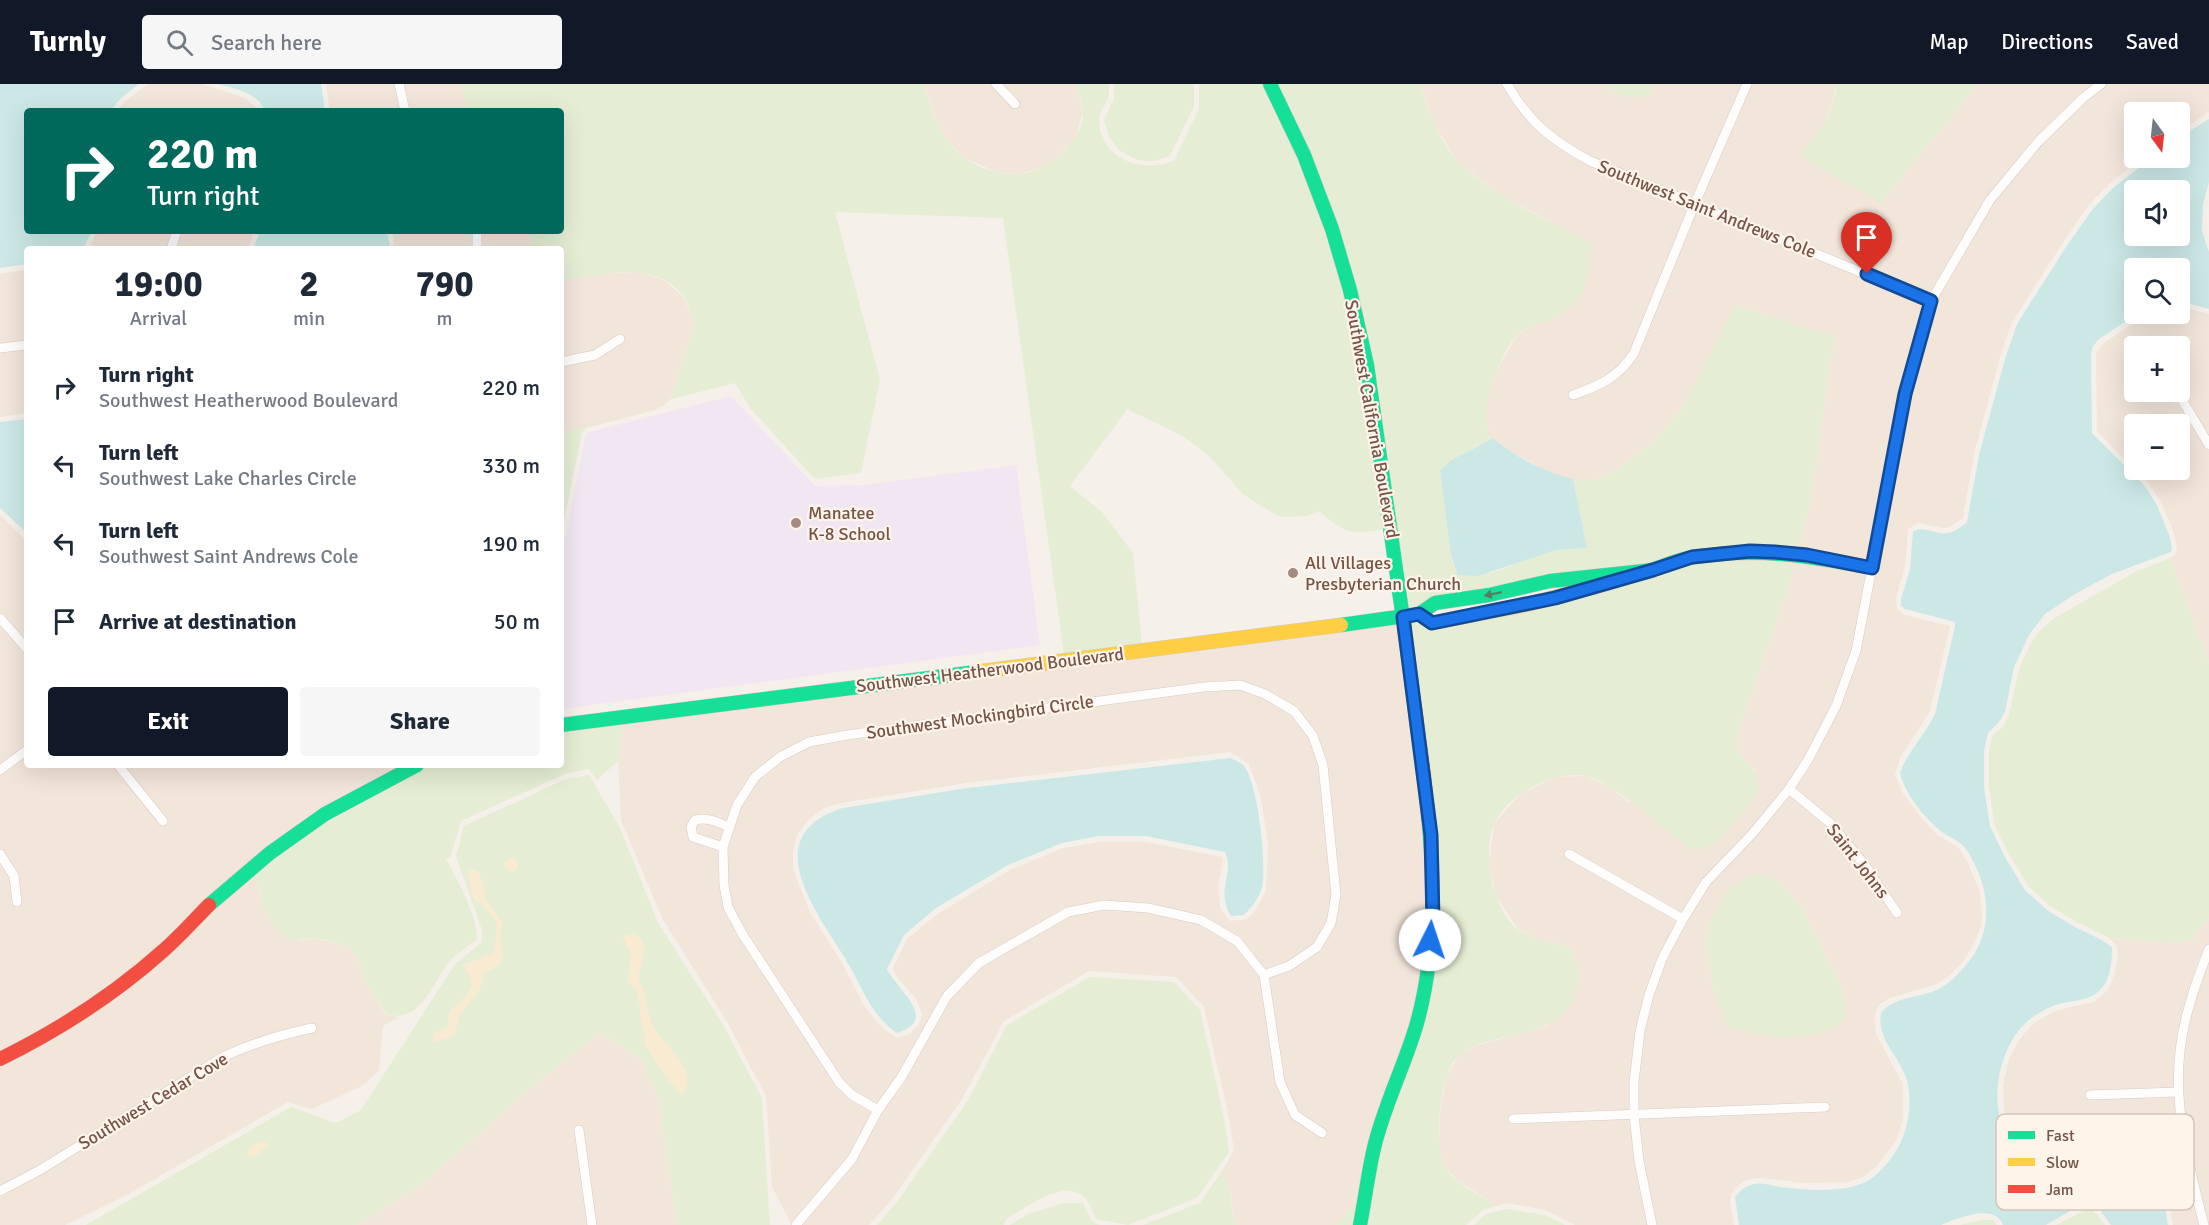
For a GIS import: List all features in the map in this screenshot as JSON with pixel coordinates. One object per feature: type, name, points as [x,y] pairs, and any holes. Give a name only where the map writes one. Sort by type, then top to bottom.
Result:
[{"type":"street","points":[[399,84],[404,108]]},
{"type":"street","points":[[996,84],[1015,104]]},
{"type":"street","name":"Southwest California Boulevard","points":[[1270,84],[1304,155],[1332,229],[1350,290],[1368,376],[1403,617],[1431,835],[1433,920],[1426,981],[1417,1023],[1374,1147],[1361,1209],[1360,1225]]},
{"type":"street","name":"Southwest Saint Andrews Cole","points":[[1507,84],[1518,104],[1560,145],[1590,161],[1931,301]]},
{"type":"street","points":[[1573,395],[1607,382],[1628,363],[1634,353],[1747,84]]},
{"type":"street","points":[[1652,1225],[1639,1161],[1634,1115],[1634,1082],[1640,1031],[1649,995],[1662,959],[1706,882],[1753,833],[1789,789],[1822,734],[1840,695],[1856,651],[1905,394],[1931,301],[1990,200],[2038,142],[2083,98],[2101,84]]},
{"type":"street","points":[[564,361],[595,355],[620,339]]},
{"type":"street","points":[[0,348],[24,345]]},
{"type":"street","points":[[2183,402],[2209,445]]},
{"type":"street","name":"Southwest Heatherwood Boulevard","points":[[1419,614],[1432,623],[1539,602],[1692,557],[1750,551],[1807,555],[1872,568]]},
{"type":"street","name":"Southwest Heatherwood Boulevard","points":[[564,725],[1403,617],[1419,614],[1435,603],[1489,595],[1551,581],[1653,570]]},
{"type":"street","points":[[1535,585],[1539,602]]},
{"type":"street","points":[[0,618],[24,646]]},
{"type":"street","name":"Southwest Mockingbird Circle","points":[[878,1110],[852,1095],[839,1082],[743,935],[728,907],[724,885],[723,847],[737,806],[755,777],[780,757],[810,742],[847,735],[1192,689],[1240,685],[1265,694],[1293,711],[1313,736],[1323,765],[1336,895],[1331,923],[1317,947],[1289,966],[1264,975]]},
{"type":"street","points":[[0,770],[24,752]]},
{"type":"street","points":[[120,768],[163,821]]},
{"type":"street","points":[[0,1059],[37,1041],[108,995],[164,950],[220,894],[270,853],[325,814],[411,768]]},
{"type":"street","name":"Saint Johns","points":[[1789,789],[1830,823],[1864,864],[1897,913]]},
{"type":"street","points":[[723,847],[693,837],[690,827],[695,820],[700,819],[729,827]]},
{"type":"street","points":[[0,854],[14,876],[17,902]]},
{"type":"street","points":[[1569,855],[1683,919]]},
{"type":"street","points":[[796,1225],[852,1159],[878,1110],[901,1078],[947,996],[979,963],[1068,912],[1104,905],[1137,907],[1201,920],[1237,941],[1264,975],[1280,1082],[1295,1114],[1322,1133]]},
{"type":"street","points":[[2181,1114],[2178,1092],[2180,1051],[2192,994],[2209,949]]},
{"type":"street","name":"Southwest Cedar Cove","points":[[0,1191],[40,1170],[221,1058],[270,1037],[312,1028]]},
{"type":"street","points":[[2090,1095],[2178,1092]]},
{"type":"street","points":[[1513,1119],[1824,1107]]},
{"type":"street","points":[[579,1130],[592,1225]]},
{"type":"street","points":[[2194,1182],[2204,1225]]},
{"type":"shaded area","points":[[148,84],[202,84],[245,98],[257,108],[119,108]]},
{"type":"shaded area","points":[[326,84],[460,84],[464,99],[470,108],[330,108]]},
{"type":"shaded area","points":[[924,84],[1076,84],[1083,112],[1075,139],[1053,161],[1041,168],[1019,174],[997,172],[964,158],[948,141],[938,125]]},
{"type":"shaded area","points":[[1421,84],[1601,84],[1611,91],[1650,95],[1654,84],[1836,84],[1832,105],[1823,128],[1881,203],[1978,84],[2209,84],[2209,112],[2190,124],[2190,102],[2124,102],[2124,168],[2129,168],[2109,184],[2088,206],[2012,322],[2000,357],[1974,454],[1963,518],[1950,527],[1942,528],[1918,523],[1908,529],[1905,567],[1896,597],[1897,608],[1904,615],[1950,626],[1930,711],[1900,758],[1895,775],[1902,792],[1920,816],[1936,834],[1959,848],[1980,892],[1982,913],[1981,926],[1975,941],[1965,959],[1950,975],[1937,984],[1890,998],[1880,1004],[1876,1010],[1874,1021],[1876,1034],[1903,1085],[1903,1120],[1896,1141],[1876,1167],[1863,1177],[1848,1182],[1806,1183],[1763,1178],[1744,1181],[1731,1195],[1734,1225],[1575,1225],[1546,1210],[1506,1203],[1497,1206],[1458,1181],[1445,1167],[1439,1148],[1440,1113],[1446,1078],[1459,1054],[1475,1046],[1547,1026],[1579,979],[1572,952],[1568,946],[1538,940],[1518,929],[1496,896],[1489,863],[1494,824],[1520,794],[1556,777],[1585,776],[1608,786],[1629,802],[1755,771],[1736,749],[1737,736],[1789,585],[1810,505],[1834,338],[1736,305],[1682,409],[1652,443],[1611,474],[1596,479],[1573,479],[1551,474],[1503,447],[1490,436],[1485,417],[1488,394],[1498,368],[1517,335],[1529,327],[1559,316],[1549,221],[1498,194],[1457,161],[1434,124]],"holes":[[[1779,881],[1803,910],[1840,984],[1847,1004],[1713,991],[1706,944],[1709,923]]]},
{"type":"shaded area","points":[[96,234],[253,234],[249,246],[90,246]]},
{"type":"shaded area","points":[[393,234],[531,234],[532,246],[394,246]]},
{"type":"shaded area","points":[[24,270],[24,413],[0,417],[0,274]]},
{"type":"shaded area","points":[[640,272],[665,281],[683,297],[695,322],[671,399],[664,405],[655,410],[564,432],[564,279],[595,274]]},
{"type":"shaded area","points":[[2190,309],[2209,314],[2209,664],[2170,558],[2175,555],[2177,549],[2174,533],[2161,502],[2146,480],[2190,480],[2190,414],[2124,414],[2124,459],[2097,431],[2096,355],[2103,344],[2132,324],[2190,324]]},
{"type":"shaded area","name":"Manatee K-8 School","points":[[731,396],[815,486],[864,485],[1016,465],[1040,645],[564,709],[564,545],[586,433]]},
{"type":"shaded area","points":[[0,515],[24,538],[24,768],[399,768],[323,809],[105,991],[0,1053]]},
{"type":"shaded area","points":[[1399,623],[1426,835],[1427,919],[1421,980],[1412,1021],[1356,1203],[1336,1225],[1237,1225],[1233,1214],[1231,1192],[1220,1174],[1234,1151],[1229,1117],[1204,1007],[1176,977],[1089,971],[1004,1021],[962,1099],[893,1198],[869,1225],[792,1225],[772,1187],[766,1096],[726,1020],[663,920],[621,820],[618,761],[623,722],[795,703],[870,691]],"holes":[[[1230,752],[1249,764],[1261,797],[1268,845],[1266,891],[1255,911],[1247,919],[1230,921],[1220,908],[1218,887],[1222,857],[1146,842],[1100,842],[1063,848],[1010,870],[939,913],[907,939],[893,968],[896,976],[917,1000],[922,1014],[919,1024],[910,1034],[897,1038],[883,1029],[864,1006],[842,963],[810,912],[793,870],[793,852],[797,835],[809,819],[824,808],[841,803],[966,783]]]},
{"type":"shaded area","points":[[256,872],[260,895],[267,915],[278,930],[300,941],[314,938],[349,947],[359,961],[365,981],[386,1015],[399,1017],[383,1026],[379,1070],[364,1085],[312,1109],[288,1102],[125,1196],[65,1225],[0,1225],[0,1066],[39,1046]]},
{"type":"shaded area","points":[[2209,916],[2209,1225],[2173,1225],[2170,1210],[2194,1210],[2194,1114],[2005,1114],[2003,1085],[2009,1059],[2019,1040],[2034,1023],[2055,1011],[2094,1002],[2108,990],[2114,976],[2118,956],[2117,946],[2109,938],[2178,943],[2193,939]]},
{"type":"shaded area","points":[[600,1032],[641,1059],[659,1100],[677,1225],[357,1225],[427,1180],[528,1090]]},
{"type":"green space","points":[[460,84],[924,84],[942,132],[954,149],[981,167],[997,172],[1019,174],[1041,168],[1052,161],[1062,153],[1078,133],[1083,111],[1076,84],[1109,84],[1108,98],[1099,120],[1101,133],[1115,154],[1136,164],[1149,166],[1174,161],[1199,109],[1199,84],[1264,84],[1300,157],[1327,231],[1345,291],[1361,366],[1386,529],[1356,532],[1343,529],[1319,511],[1306,516],[1282,517],[1267,510],[1243,494],[1209,456],[1183,436],[1129,410],[1129,407],[1070,486],[1102,512],[1133,553],[1142,645],[1064,654],[1003,218],[835,212],[880,380],[861,473],[815,479],[751,409],[735,383],[671,399],[695,322],[683,296],[670,284],[641,273],[625,272],[564,280],[564,246],[532,246],[531,234],[564,234],[564,108],[470,108],[464,99]]},
{"type":"green space","points":[[1114,84],[1194,84],[1194,106],[1170,156],[1155,161],[1137,160],[1119,150],[1109,137],[1104,120],[1114,99]]},
{"type":"green space","points":[[1276,84],[1421,84],[1436,126],[1446,146],[1459,162],[1505,198],[1592,244],[1587,281],[1579,297],[1558,316],[1520,332],[1503,357],[1491,386],[1486,416],[1488,429],[1493,438],[1440,470],[1451,556],[1455,569],[1491,573],[1556,550],[1587,548],[1573,479],[1596,479],[1611,474],[1652,443],[1682,409],[1735,305],[1834,337],[1810,505],[1789,585],[1737,736],[1736,749],[1757,777],[1758,789],[1751,803],[1727,831],[1711,845],[1691,849],[1610,787],[1586,776],[1573,775],[1546,781],[1532,787],[1509,804],[1494,825],[1489,851],[1490,867],[1492,882],[1503,911],[1520,931],[1538,939],[1568,946],[1577,967],[1578,984],[1570,1006],[1558,1018],[1543,1026],[1472,1047],[1459,1055],[1452,1064],[1447,1076],[1440,1110],[1439,1144],[1442,1158],[1446,1168],[1456,1180],[1497,1206],[1483,1210],[1466,1225],[1365,1225],[1379,1149],[1438,916],[1440,891],[1409,621],[1560,595],[1558,584],[1407,610],[1372,364]]},
{"type":"green space","points":[[1601,84],[1654,84],[1650,95],[1631,97],[1618,94]]},
{"type":"green space","points":[[1836,84],[1978,84],[1881,203],[1798,155],[1824,124],[1832,106]]},
{"type":"green space","points":[[586,428],[582,432],[564,519],[564,432]]},
{"type":"green space","points":[[2170,558],[2209,664],[2209,916],[2193,939],[2177,943],[2109,938],[2049,905],[2029,887],[2010,856],[1994,824],[1989,786],[1989,752],[1992,736],[2003,727],[2009,715],[2019,669],[2032,641],[2040,630],[2056,617],[2137,571]]},
{"type":"green space","points":[[623,722],[618,761],[597,780],[589,769],[565,774],[461,821],[450,857],[446,859],[474,919],[477,939],[451,960],[425,998],[410,1012],[400,1016],[387,1015],[365,981],[359,961],[349,947],[316,938],[293,940],[284,936],[270,921],[262,902],[256,872],[328,819],[423,768],[564,768],[564,732]]},
{"type":"green space","points":[[589,775],[620,828],[658,923],[722,1023],[762,1098],[770,1225],[677,1225],[659,1100],[641,1059],[600,1032],[528,1090],[427,1180],[357,1225],[86,1225],[291,1107],[336,1123],[361,1110],[455,964],[482,942],[482,930],[456,856],[464,826],[566,779]]},
{"type":"green space","points":[[1757,874],[1779,881],[1803,910],[1840,984],[1847,1004],[1844,1021],[1827,1031],[1815,1035],[1790,1037],[1764,1035],[1727,1027],[1713,991],[1706,944],[1709,923],[1728,890]]},
{"type":"green space","points":[[1090,977],[1174,982],[1200,1010],[1224,1118],[1229,1152],[1197,1198],[1128,1225],[1096,1219],[1085,1198],[1076,1192],[1067,1191],[1046,1196],[1007,1218],[1004,1225],[877,1225],[897,1202],[967,1102],[1007,1025]]},
{"type":"green space","points":[[1220,1174],[1230,1192],[1237,1225],[1143,1225],[1200,1203]]},
{"type":"green space","points":[[1361,1186],[1354,1225],[1336,1225],[1356,1203]]},
{"type":"green space","points":[[1064,1203],[1083,1203],[1092,1221],[1099,1225],[1010,1225],[1028,1214]]},
{"type":"green space","points":[[1506,1209],[1545,1215],[1565,1225],[1474,1225],[1486,1214]]},
{"type":"green space","points":[[2085,1210],[2093,1210],[2105,1225],[2056,1225]]},
{"type":"green space","points":[[1993,1220],[1997,1225],[1959,1225]]},
{"type":"sand","points":[[511,858],[516,860],[518,865],[516,870],[511,872],[506,870],[504,865],[506,860]]},
{"type":"sand","points":[[470,869],[479,873],[485,898],[503,923],[500,936],[503,958],[497,967],[485,972],[480,989],[459,1016],[455,1033],[448,1038],[433,1042],[434,1033],[448,1027],[449,1012],[465,997],[472,986],[469,975],[462,965],[492,954],[495,950],[497,923],[481,903],[476,903],[474,900],[471,891]]},
{"type":"sand","points":[[633,934],[643,942],[644,954],[639,979],[650,1019],[686,1072],[687,1082],[684,1093],[681,1094],[644,1043],[645,1034],[639,999],[628,981],[631,957],[623,936]]},
{"type":"sand","points":[[262,1141],[268,1146],[252,1158],[249,1157],[247,1153],[250,1146]]},
{"type":"water","points":[[0,84],[139,84],[113,108],[24,108],[24,234],[90,234],[84,246],[24,246],[24,264],[0,268]]},
{"type":"water","points":[[218,84],[321,84],[325,108],[264,108],[252,95]]},
{"type":"water","points":[[2209,119],[2209,182],[2203,204],[2202,231],[2209,252],[2209,309],[2190,304],[2190,258],[2124,258],[2124,323],[2099,339],[2091,353],[2092,433],[2124,465],[2124,480],[2139,480],[2144,485],[2157,505],[2169,535],[2171,552],[2112,574],[2045,614],[2029,635],[2014,667],[2005,712],[1988,733],[1984,751],[1984,787],[1990,826],[2025,890],[2047,910],[2112,947],[2109,976],[2104,986],[2090,997],[2059,1004],[2033,1017],[2021,1028],[2011,1043],[2003,1061],[1999,1079],[1997,1099],[2000,1114],[1996,1114],[1996,1210],[2072,1210],[2046,1225],[2003,1225],[1992,1214],[1984,1213],[1966,1216],[1941,1225],[1739,1225],[1735,1197],[1751,1185],[1764,1184],[1812,1190],[1844,1188],[1863,1183],[1882,1169],[1896,1151],[1904,1134],[1910,1104],[1905,1075],[1884,1038],[1881,1013],[1893,1003],[1932,992],[1947,984],[1975,954],[1981,941],[1986,902],[1980,876],[1969,853],[1929,820],[1906,789],[1900,773],[1907,757],[1935,714],[1955,622],[1905,609],[1901,606],[1901,599],[1910,569],[1913,531],[1919,529],[1950,532],[1967,522],[1979,455],[2017,324],[2092,210],[2113,188],[2138,168],[2190,168],[2190,131]]},
{"type":"water","points":[[259,234],[388,234],[390,246],[254,246]]},
{"type":"water","points":[[24,419],[24,530],[0,508],[0,422]]},
{"type":"water","points":[[1493,438],[1530,463],[1573,479],[1587,548],[1556,550],[1478,576],[1458,575],[1451,556],[1440,470],[1450,461]]},
{"type":"water","points":[[1231,758],[1243,765],[1253,787],[1262,843],[1262,888],[1244,915],[1231,916],[1227,907],[1225,890],[1228,867],[1225,852],[1146,836],[1099,836],[1062,843],[1008,865],[936,908],[904,935],[887,969],[912,1004],[915,1020],[909,1027],[897,1033],[873,1008],[820,919],[801,876],[798,855],[803,836],[817,820],[843,808],[967,788]]},
{"type":"water","points":[[2100,1210],[2166,1210],[2168,1225],[2111,1225]]},
{"type":"traffic: fast","points":[[1270,84],[1304,155],[1332,229],[1350,290],[1367,365],[1404,626]]},
{"type":"traffic: fast","points":[[1646,572],[1688,558],[1740,553],[1784,554],[1872,568]]},
{"type":"traffic: fast","points":[[1341,625],[1419,614],[1435,603],[1489,595],[1550,581],[1653,570]]},
{"type":"traffic: fast","points":[[564,725],[976,672]]},
{"type":"traffic: fast","points":[[209,905],[270,853],[325,814],[411,768]]},
{"type":"traffic: fast","points":[[1360,1225],[1374,1148],[1383,1116],[1417,1023],[1429,962],[1432,932],[1432,870],[1424,777]]},
{"type":"traffic: slow","points":[[1419,614],[1432,623],[1529,604],[1616,581]]},
{"type":"traffic: slow","points":[[976,672],[1341,625]]},
{"type":"traffic: jam","points":[[1404,626],[1424,777]]},
{"type":"traffic: jam","points":[[0,1059],[44,1036],[126,982],[164,950],[209,905]]},
{"type":"place","name":"Manatee K-8 School","points":[[796,523]]},
{"type":"place","name":"All Villages Presbyterian Church","points":[[1293,573]]},
{"type":"route","points":[[1430,940],[1433,920],[1431,835],[1403,617],[1419,614],[1432,623],[1485,614],[1555,598],[1692,557],[1750,551],[1775,552],[1807,555],[1872,568],[1905,394],[1931,301],[1867,274]]}]
